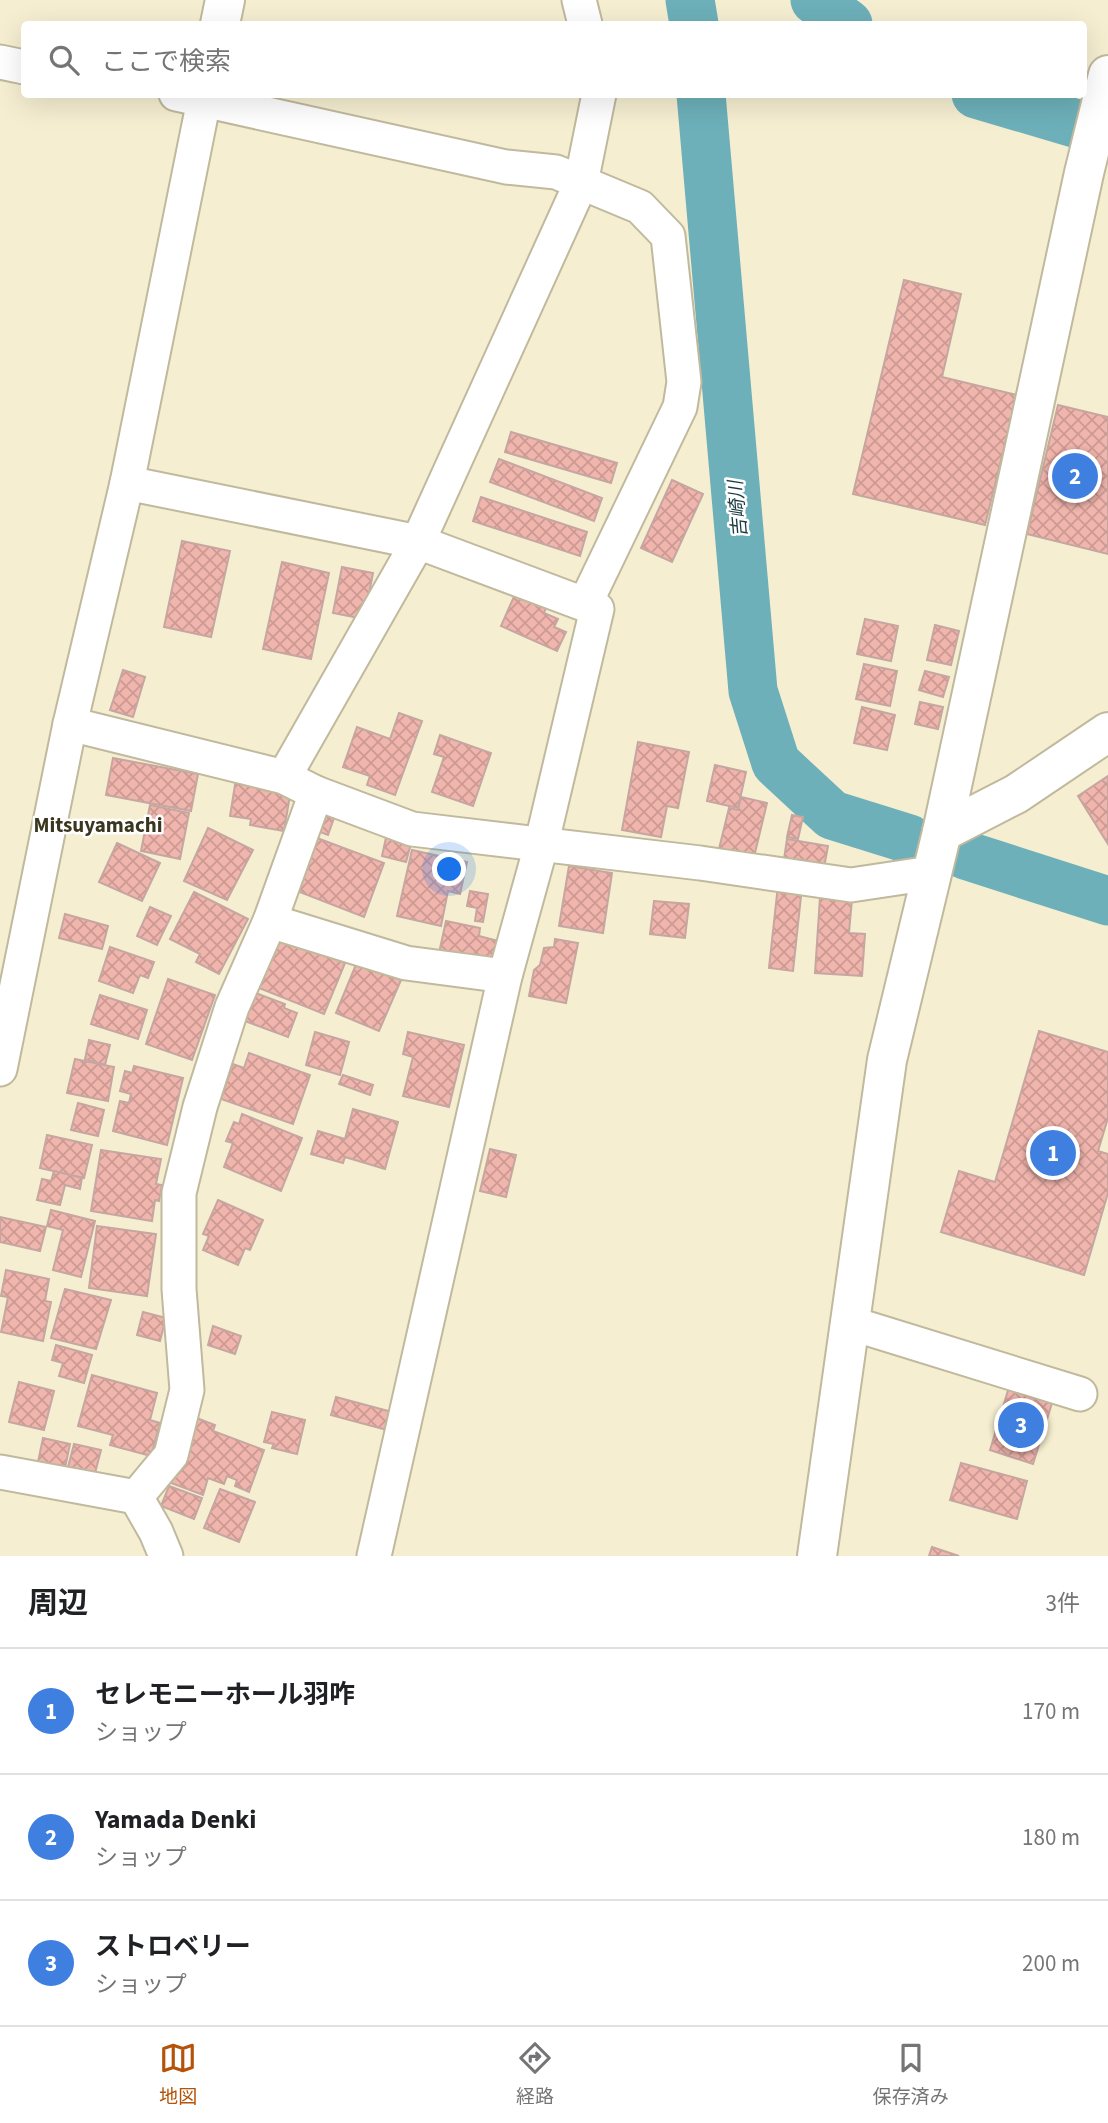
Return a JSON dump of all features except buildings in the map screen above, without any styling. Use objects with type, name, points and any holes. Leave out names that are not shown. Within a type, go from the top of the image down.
[{"type":"street","points":[[221,21],[225,0]]},
{"type":"street","points":[[579,0],[584,21]]},
{"type":"street","points":[[0,62],[21,66]]},
{"type":"street","points":[[817,1556],[887,1060],[942,832],[1105,86]]},
{"type":"street","points":[[0,1069],[70,724],[127,484],[195,98]]},
{"type":"street","points":[[204,98],[506,167],[556,172],[640,207],[668,236],[684,382],[680,407],[585,604]]},
{"type":"street","points":[[284,777],[418,542],[581,183],[598,98]]},
{"type":"street","points":[[127,484],[418,542],[597,609],[541,846],[505,976],[374,1556]]},
{"type":"street","points":[[70,724],[284,777],[316,793],[412,830],[700,863],[851,885],[931,873]]},
{"type":"street","points":[[942,832],[1016,794],[1108,732]]},
{"type":"street","points":[[136,1497],[171,1455],[187,1390],[179,1289],[179,1193],[200,1107],[232,1007],[270,922],[316,793]]},
{"type":"street","points":[[270,922],[406,963],[505,976]]},
{"type":"street","points":[[850,1323],[1080,1394]]},
{"type":"street","points":[[0,1472],[136,1497]]},
{"type":"street","points":[[136,1497],[156,1548]]},
{"type":"waterway","name":"吉崎川","points":[[690,0],[694,21]]},
{"type":"waterway","name":"吉崎川","points":[[815,0],[844,21]]},
{"type":"waterway","name":"吉崎川","points":[[701,98],[753,691],[776,763],[832,815],[909,839]]},
{"type":"waterway","name":"吉崎川","points":[[990,98],[1108,133]]},
{"type":"waterway","name":"吉崎川","points":[[965,855],[1108,901]]},
{"type":"place","name":"Yamada Denki","points":[[1075,476]]},
{"type":"place","name":"セレモニーホール羽咋","points":[[1053,1153]]},
{"type":"place","name":"ストロベリー","points":[[1021,1425]]},
{"type":"district","name":"Mitsuyamachi","points":[[98,825]]}]
